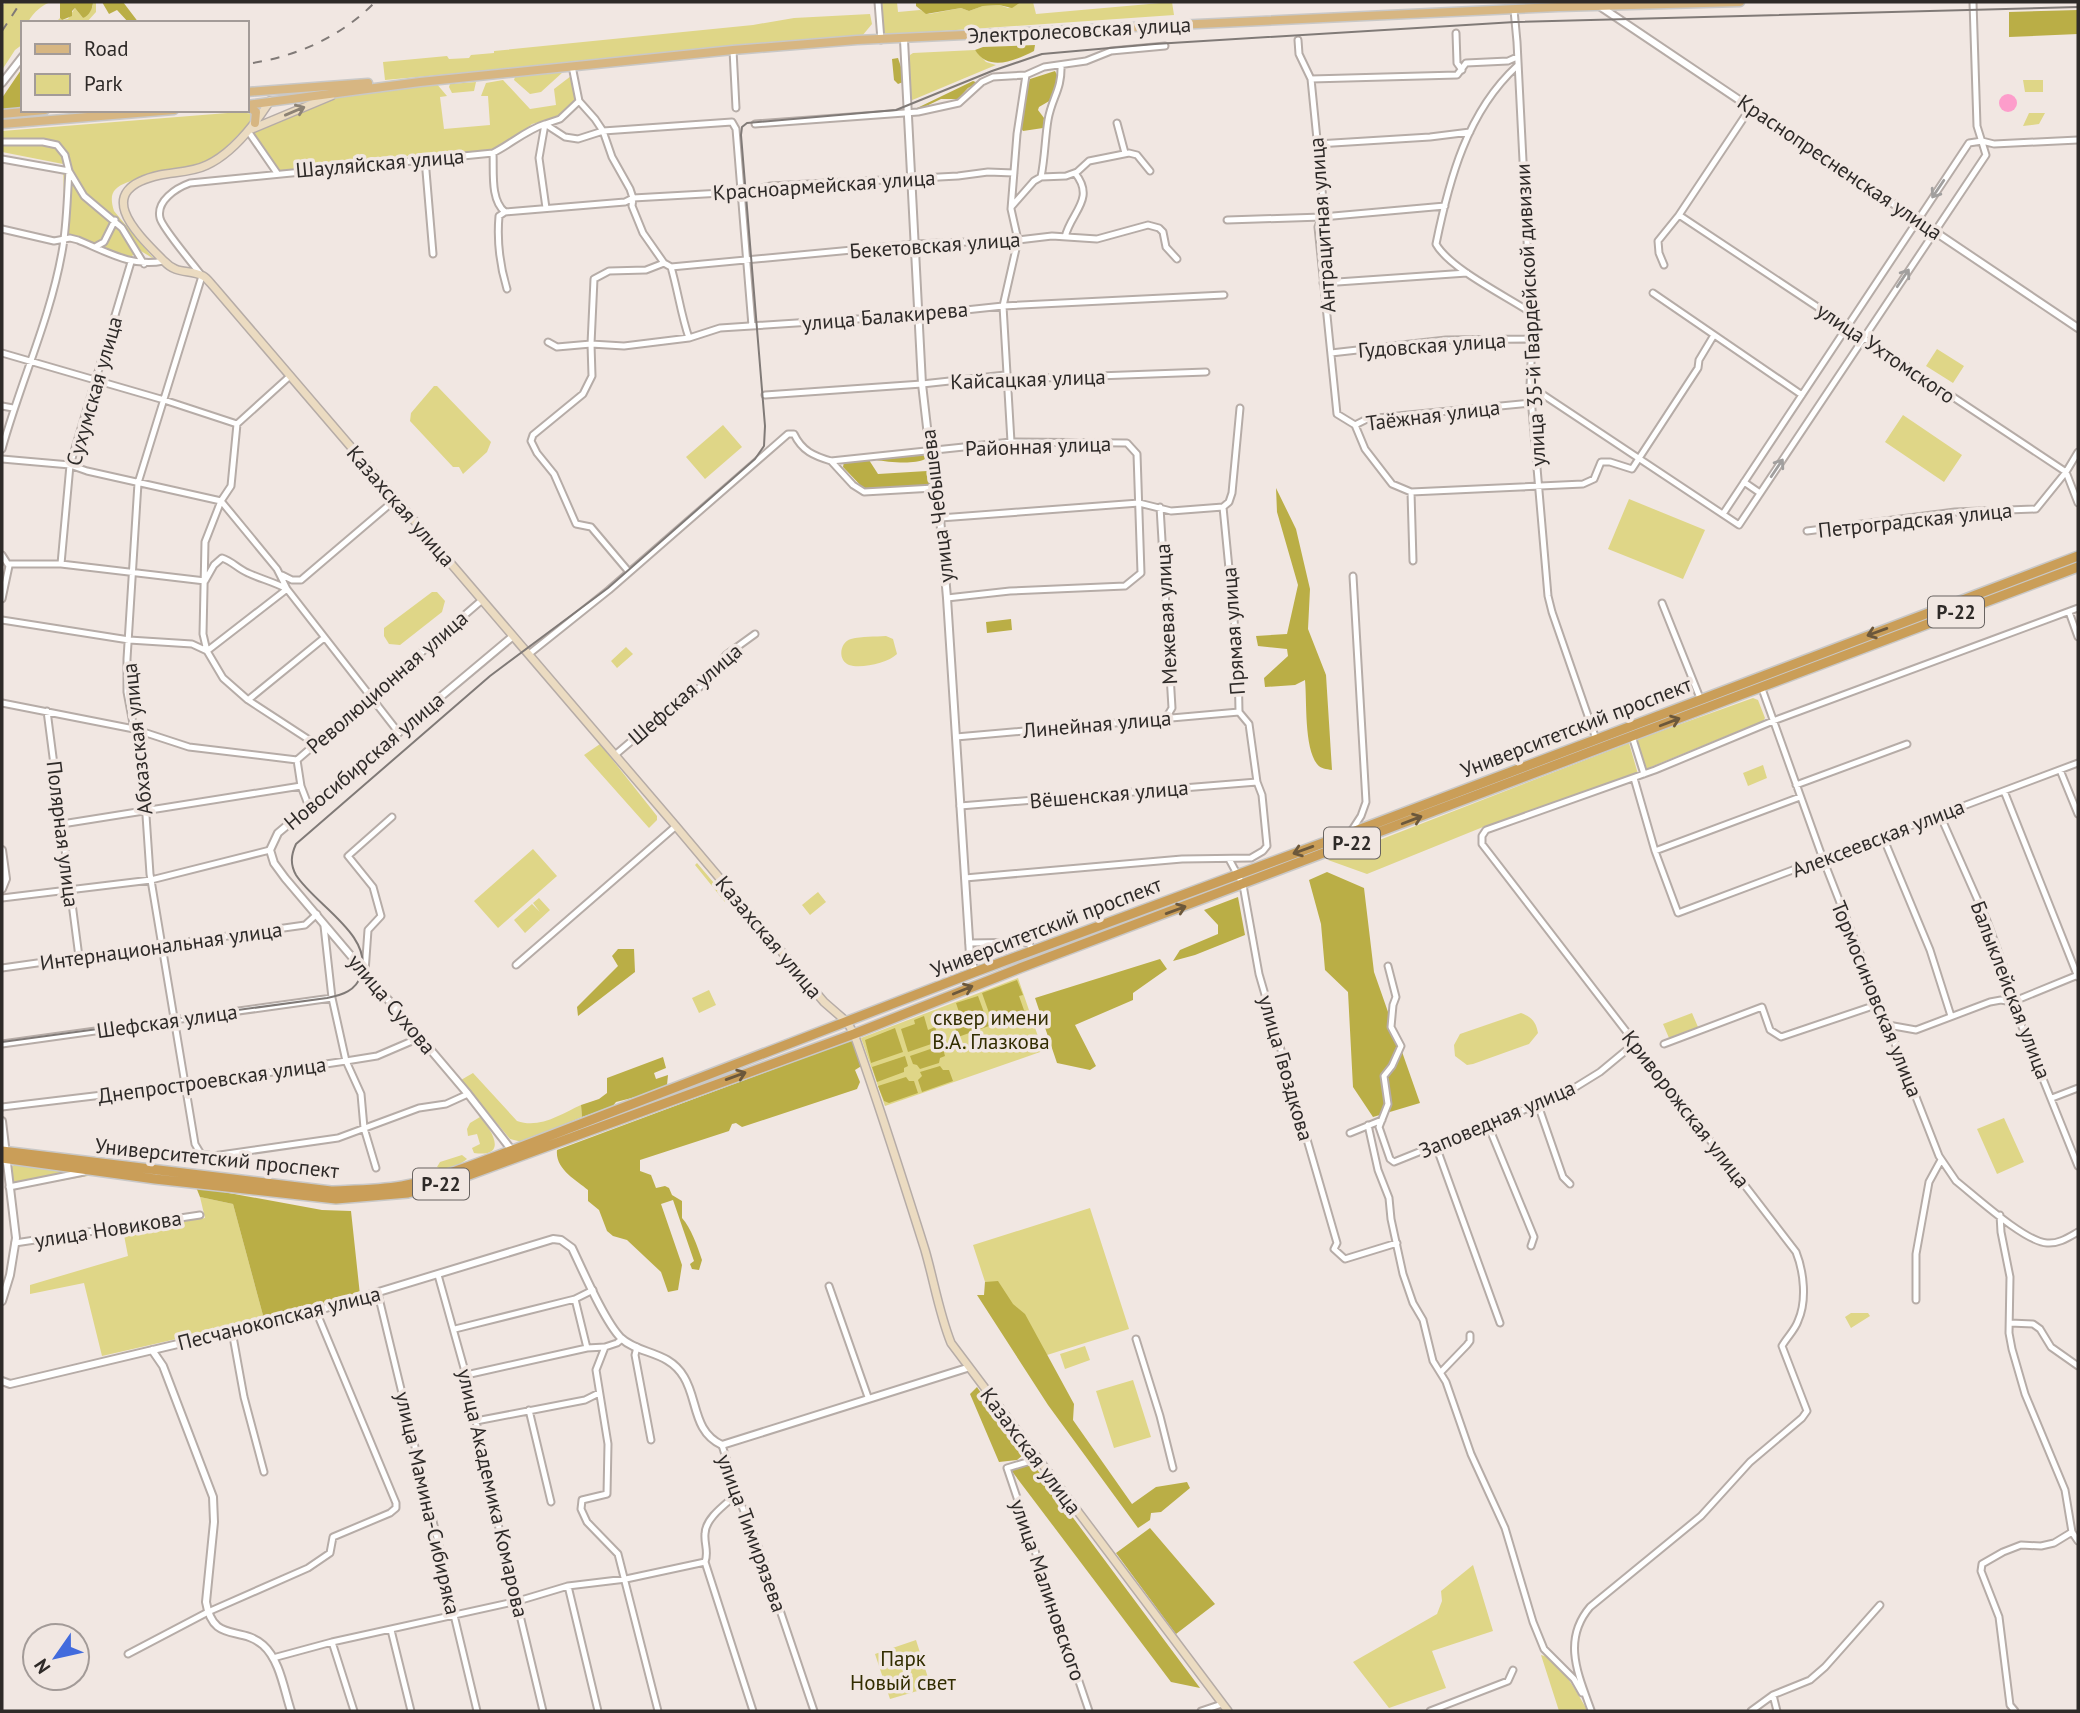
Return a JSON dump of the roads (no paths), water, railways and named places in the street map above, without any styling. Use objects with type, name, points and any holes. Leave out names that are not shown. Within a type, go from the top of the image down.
[{"type":"highway","name":"Университетский проспект","points":[[4,1155],[91,1170],[336,1199],[408,1193],[447,1183],[975,972],[1350,833],[2078,556]]},
{"type":"highway","name":"Университетский проспект","points":[[4,1155],[331,1191],[373,1190],[441,1175],[514,1154],[854,1034],[2078,567]]},
{"type":"highway","points":[[1116,920],[1123,923],[1121,930]]},
{"type":"main road","name":"Электролесовская улица","points":[[248,105],[420,82],[733,50],[1186,24],[1514,10],[1561,4],[1600,7],[1740,2]]},
{"type":"main road","name":"Электролесовская улица","points":[[248,92],[420,82]]},
{"type":"main road","points":[[202,276],[171,269],[163,261],[127,218],[122,202],[126,190],[146,179],[208,164],[255,123],[271,101],[270,90]]},
{"type":"main road","points":[[248,131],[341,91]]},
{"type":"main road","points":[[248,106],[256,112],[255,123]]},
{"type":"main road","points":[[2,114],[24,112]]},
{"type":"main road","points":[[2,124],[149,112]]},
{"type":"main road","name":"Казахская улица","points":[[202,276],[529,654],[824,1002],[847,1022],[854,1034],[926,1254],[943,1324],[951,1343],[967,1368],[1225,1708]]},
{"type":"street","points":[[878,2],[881,40]]},
{"type":"street","points":[[1592,2],[1600,7]]},
{"type":"street","points":[[1530,386],[1739,525],[1986,155],[1977,126],[1973,2]]},
{"type":"street","name":"Краснопресненская улица","points":[[1600,7],[2078,328]]},
{"type":"street","name":"улица 35-й Гвардейской дивизии","points":[[1514,10],[1532,339],[1531,403],[1552,612],[1596,738]]},
{"type":"street","points":[[1456,33],[1457,64],[1462,70]]},
{"type":"street","name":"улица Чебышева","points":[[904,40],[922,384],[940,518],[969,943],[975,972]]},
{"type":"street","name":"Антрацитная улица","points":[[1298,40],[1299,54],[1311,79],[1324,210],[1318,228],[1338,414]]},
{"type":"street","points":[[755,124],[907,113],[959,103],[982,82],[993,78],[1026,75],[1044,67],[1086,61],[1111,51],[1165,46]]},
{"type":"street","points":[[733,50],[736,108]]},
{"type":"street","points":[[1311,79],[1457,75],[1466,63],[1508,61],[1517,57]]},
{"type":"street","points":[[2,83],[21,59]]},
{"type":"street","points":[[1041,177],[1048,118],[1062,81],[1061,65]]},
{"type":"street","points":[[572,66],[579,101],[603,131],[612,157],[633,198],[632,206],[643,233],[664,263],[671,267],[679,295],[681,316],[689,338]]},
{"type":"street","points":[[1517,66],[1485,102],[1470,132],[1448,188],[1436,244],[1441,253],[1468,273],[1530,312]]},
{"type":"street","points":[[1011,442],[1003,306],[1018,240],[1011,209],[1026,75]]},
{"type":"street","points":[[507,289],[502,274],[498,228],[499,216],[505,212],[499,207],[496,195],[493,153],[524,133],[560,119],[579,101]]},
{"type":"street","points":[[1664,265],[1658,241],[1679,215],[1751,107]]},
{"type":"street","points":[[545,124],[565,137],[578,139],[603,131],[729,122],[734,124],[752,327]]},
{"type":"street","points":[[1117,123],[1125,153]]},
{"type":"street","points":[[545,124],[539,158],[546,208]]},
{"type":"street","name":"Шауляйская улица","points":[[248,131],[276,173],[493,153]]},
{"type":"street","points":[[1317,145],[1470,132]]},
{"type":"street","points":[[1723,514],[1969,144],[1982,141],[1994,144],[2078,140]]},
{"type":"street","points":[[2,142],[43,142],[57,145],[65,155],[69,171],[83,196],[114,220],[145,264]]},
{"type":"street","points":[[1011,209],[1014,202],[1034,181],[1049,175],[1066,176],[1075,173],[1089,161],[1125,153],[1137,155],[1150,171]]},
{"type":"street","points":[[2,159],[69,171]]},
{"type":"street","points":[[425,159],[433,254]]},
{"type":"street","points":[[2,449],[13,408],[33,361],[63,250],[69,171]]},
{"type":"street","name":"Красноармейская улица","points":[[505,212],[625,202],[633,198],[740,192],[771,186],[989,172],[1014,173]]},
{"type":"street","points":[[202,276],[162,223],[160,210],[164,202],[174,191],[190,183],[276,173]]},
{"type":"street","points":[[1065,237],[1070,220],[1084,197],[1084,189],[1075,173]]},
{"type":"street","points":[[1227,220],[1322,217],[1445,206]]},
{"type":"street","name":"улица Ухтомского","points":[[1679,215],[2066,472]]},
{"type":"street","points":[[95,247],[104,243],[114,220]]},
{"type":"street","name":"Бекетовская улица","points":[[671,267],[916,244],[1052,236],[1097,239],[1148,225],[1163,232],[1166,247],[1177,259]]},
{"type":"street","points":[[2,229],[54,241],[78,240],[131,262],[145,264],[163,261]]},
{"type":"street","name":"Сухумская улица","points":[[61,564],[70,465],[131,262]]},
{"type":"street","points":[[629,572],[591,527],[576,524],[559,483],[531,441],[533,435],[583,394],[589,385],[592,376],[594,279],[609,271],[646,270],[664,263]]},
{"type":"street","points":[[1323,283],[1468,273]]},
{"type":"street","name":"Абхазская улица","points":[[202,276],[138,483],[127,692],[134,729],[141,743],[151,880],[195,1144],[201,1154],[213,1156],[338,1138],[364,1128]]},
{"type":"street","points":[[1653,293],[1802,395]]},
{"type":"street","name":"улица Балакирева","points":[[548,342],[557,347],[591,344],[624,346],[689,338],[720,328],[919,315],[1003,306],[1032,307],[1224,295]]},
{"type":"street","points":[[1355,425],[1365,449],[1380,470],[1392,484],[1411,492],[1583,484],[1594,479],[1601,462],[1632,469],[1698,368],[1699,360],[1714,335]]},
{"type":"street","name":"Гудовская улица","points":[[1331,353],[1446,341],[1532,339]]},
{"type":"street","points":[[2,352],[237,424]]},
{"type":"street","name":"Кайсацкая улица","points":[[765,395],[1005,375],[1014,379],[1206,372]]},
{"type":"street","points":[[290,376],[237,424],[231,486],[221,501],[205,541],[203,634],[207,651],[216,669],[247,700],[314,743]]},
{"type":"street","name":"Таёжная улица","points":[[1338,414],[1355,425],[1367,419],[1531,403]]},
{"type":"street","points":[[2,406],[13,408]]},
{"type":"street","points":[[940,518],[1139,503],[1171,511],[1223,507],[1229,502],[1232,493],[1240,408]]},
{"type":"street","points":[[529,654],[629,572],[788,433],[793,434],[811,456],[831,461],[853,485],[864,492],[934,488]]},
{"type":"street","name":"Районная улица","points":[[831,461],[1011,442],[1127,443],[1138,454],[1139,503]]},
{"type":"street","name":"Петроградская улица","points":[[1807,531],[1955,512],[2036,509],[2078,453]]},
{"type":"street","points":[[2,460],[70,465],[221,501],[279,573],[285,578],[301,580],[396,499]]},
{"type":"street","points":[[2066,472],[2078,503]]},
{"type":"street","points":[[1744,482],[1760,493]]},
{"type":"street","points":[[1411,492],[1413,561]]},
{"type":"street","points":[[947,598],[1010,591],[1125,586],[1141,573],[1139,503]]},
{"type":"street","name":"Прямая улица","points":[[1223,507],[1238,660],[1239,712],[1249,724],[1257,782],[1262,794],[1267,846],[1257,855],[1229,859]]},
{"type":"street","name":"Межевая улица","points":[[1160,508],[1172,708],[1166,718]]},
{"type":"street","points":[[2,555],[8,564],[2,599]]},
{"type":"street","points":[[205,581],[214,565],[222,558],[248,573],[287,589]]},
{"type":"street","points":[[8,564],[61,564],[205,581]]},
{"type":"street","points":[[279,573],[287,589],[399,733]]},
{"type":"street","points":[[1350,833],[1366,802],[1353,576]]},
{"type":"street","points":[[207,651],[287,589]]},
{"type":"street","name":"Революционная улица","points":[[2,703],[134,729],[189,747],[298,760],[314,743],[371,698],[482,600]]},
{"type":"street","points":[[1662,603],[1700,698]]},
{"type":"street","points":[[1800,797],[1655,851],[1634,778],[1773,721],[2078,608]]},
{"type":"street","points":[[2069,611],[2078,637]]},
{"type":"street","points":[[2,620],[129,640],[192,644],[207,651]]},
{"type":"street","name":"Шефская улица","points":[[615,755],[655,721],[675,709],[701,686],[726,655],[755,634]]},
{"type":"street","name":"Новосибирская улица","points":[[2,898],[151,880],[270,850],[278,833],[512,637]]},
{"type":"street","points":[[247,700],[324,638]]},
{"type":"street","name":"Тормосиновская улица","points":[[1758,676],[1822,859],[1941,1160],[1956,1181],[2039,1242],[2049,1244],[2061,1241],[2078,1232]]},
{"type":"street","name":"Полярная улица","points":[[47,711],[79,957]]},
{"type":"street","name":"Линейная улица","points":[[956,737],[1239,712]]},
{"type":"street","points":[[1632,736],[1644,774]]},
{"type":"street","points":[[1796,785],[1907,744]]},
{"type":"street","points":[[298,760],[301,786],[309,807]]},
{"type":"street","name":"Алексеевская улица","points":[[1655,851],[1678,913],[2078,763]]},
{"type":"street","points":[[2060,770],[2078,814]]},
{"type":"street","name":"Криворожская улица","points":[[1591,1711],[1577,1672],[1575,1634],[1580,1619],[1590,1607],[1701,1516],[1750,1462],[1802,1418],[1807,1410],[1783,1351],[1784,1342],[1799,1321],[1803,1298],[1800,1264],[1796,1252],[1482,844],[1482,836],[1486,830],[1634,778]]},
{"type":"street","name":"Вёшенская улица","points":[[960,806],[1257,782]]},
{"type":"street","points":[[62,824],[301,786]]},
{"type":"street","points":[[1888,1025],[1916,1030],[2001,1000],[2012,1002],[2078,976],[2004,791]]},
{"type":"street","name":"Балыклейская улица","points":[[1940,815],[1987,922],[2003,965],[2012,1002],[2078,1166]]},
{"type":"street","points":[[365,972],[368,930],[381,916],[373,887],[348,856],[392,817]]},
{"type":"street","points":[[516,965],[676,826]]},
{"type":"street","points":[[1883,837],[1930,950],[1951,1016]]},
{"type":"street","points":[[2,850],[6,879],[2,889]]},
{"type":"street","name":"улица Сухова","points":[[270,850],[274,863],[285,878],[468,1094],[514,1154]]},
{"type":"street","points":[[965,878],[1182,859],[1229,859]]},
{"type":"street","name":"улица Гвоздкова","points":[[1229,859],[1243,885],[1258,972],[1337,1243],[1334,1249],[1345,1259],[1397,1242]]},
{"type":"street","name":"Интернациональная улица","points":[[2,968],[304,925],[317,914]]},
{"type":"street","points":[[324,922],[332,998],[346,1061],[361,1094],[364,1128],[376,1168]]},
{"type":"street","points":[[969,943],[1028,942],[1033,951]]},
{"type":"street","points":[[1350,1133],[1382,1120],[1388,1104],[1384,1076],[1401,1046],[1391,1027],[1396,997],[1388,966]]},
{"type":"street","name":"Шефская улица","points":[[2,1044],[332,998]]},
{"type":"street","points":[[1664,1045],[1762,1007],[1770,1030],[1781,1037],[1879,1004]]},
{"type":"street","name":"Днепростроевская улица","points":[[2,1107],[186,1085],[377,1056],[419,1038]]},
{"type":"street","name":"Заповедная улица","points":[[1382,1120],[1379,1127],[1390,1159],[1394,1162],[1578,1087],[1635,1043]]},
{"type":"street","points":[[2052,1098],[2078,1088]]},
{"type":"street","points":[[364,1128],[419,1108],[446,1104],[468,1094]]},
{"type":"street","points":[[1538,1105],[1563,1177],[1570,1184]]},
{"type":"street","points":[[2,1121],[15,1244],[10,1276],[2,1301]]},
{"type":"street","points":[[1368,1125],[1378,1170],[1389,1198],[1403,1274],[1413,1303],[1423,1320],[1433,1361],[1441,1372],[1480,1477],[1505,1528],[1533,1622],[1544,1649],[1574,1679],[1591,1711]]},
{"type":"street","points":[[1488,1125],[1534,1237],[1531,1246]]},
{"type":"street","points":[[1436,1146],[1500,1323]]},
{"type":"street","points":[[1916,1300],[1916,1254],[1929,1182],[1941,1160]]},
{"type":"street","points":[[9,1187],[91,1170]]},
{"type":"street","name":"улица Новикова","points":[[15,1244],[200,1215]]},
{"type":"street","points":[[2000,1215],[2010,1277],[2009,1333],[2015,1360],[2025,1394],[2065,1490],[2072,1532],[2078,1541]]},
{"type":"street","name":"Песчанокопская улица","points":[[2,1386],[316,1311],[553,1239],[561,1240],[572,1248],[593,1290]]},
{"type":"street","name":"улица Академика Комарова","points":[[438,1275],[466,1374],[543,1711]]},
{"type":"street","points":[[829,1286],[868,1397]]},
{"type":"street","points":[[455,1329],[575,1299],[593,1290],[622,1339],[605,1347],[587,1348],[466,1374]]},
{"type":"street","name":"улица Мамина-Сибиряка","points":[[378,1294],[446,1575],[444,1586],[454,1615],[477,1711]]},
{"type":"street","points":[[575,1299],[587,1348]]},
{"type":"street","points":[[128,1654],[208,1612],[316,1563],[331,1553],[333,1537],[396,1508],[316,1311]]},
{"type":"street","points":[[2010,1323],[2033,1324],[2040,1329],[2051,1347],[2078,1366]]},
{"type":"street","points":[[232,1331],[244,1397],[264,1472]]},
{"type":"street","points":[[1441,1372],[1467,1345],[1470,1341],[1469,1335]]},
{"type":"street","name":"улица Тимирязева","points":[[622,1339],[664,1358],[683,1374],[706,1435],[722,1445],[814,1711]]},
{"type":"street","points":[[1136,1339],[1160,1416],[1172,1468]]},
{"type":"street","points":[[605,1347],[596,1370],[608,1444],[607,1494],[583,1500],[581,1509],[587,1522],[618,1554],[658,1711]]},
{"type":"street","points":[[637,1347],[635,1355],[651,1440]]},
{"type":"street","points":[[152,1350],[163,1366],[213,1497],[208,1612],[213,1623],[222,1631],[262,1644],[273,1658],[291,1711]]},
{"type":"street","points":[[722,1445],[967,1368]]},
{"type":"street","points":[[2,1381],[10,1384]]},
{"type":"street","points":[[476,1421],[585,1400],[599,1393]]},
{"type":"street","points":[[529,1410],[551,1502]]},
{"type":"street","name":"улица Малиновского","points":[[1037,1458],[1007,1468],[1088,1711]]},
{"type":"street","points":[[737,1494],[716,1513],[704,1531],[707,1556],[705,1562],[753,1711]]},
{"type":"street","points":[[2015,1711],[2010,1705],[1999,1617],[1981,1571],[1982,1564],[2021,1545],[2041,1546],[2072,1532]]},
{"type":"street","points":[[273,1658],[332,1642],[517,1601],[568,1586],[626,1578],[705,1562]]},
{"type":"street","points":[[568,1586],[598,1711]]},
{"type":"street","points":[[1751,1711],[1773,1695],[1810,1680],[1880,1605]]},
{"type":"street","points":[[391,1630],[411,1711]]},
{"type":"street","points":[[332,1642],[354,1711]]},
{"type":"street","points":[[1430,1711],[1508,1681],[1513,1670]]},
{"type":"street","points":[[1773,1695],[1777,1711]]},
{"type":"street","points":[[1201,1711],[1225,1708]]},
{"type":"tram line","points":[[2,1042],[327,998],[343,994],[356,985],[361,975],[363,960],[359,947],[340,921],[296,875],[292,860],[296,844],[490,676],[608,588],[755,459],[764,446],[765,426],[741,135],[742,127],[747,123],[896,110],[1042,54],[1155,44],[1515,22],[2078,7]]},
{"type":"railway","points":[[2,31],[21,2]]},
{"type":"railway","points":[[253,63],[287,55],[319,42],[349,25],[375,2]]},
{"type":"park label","name":"сквер имени В.А. Глазкова","points":[[991,1029]]},
{"type":"park label","name":"Парк Новый свет","points":[[903,1670]]}]
